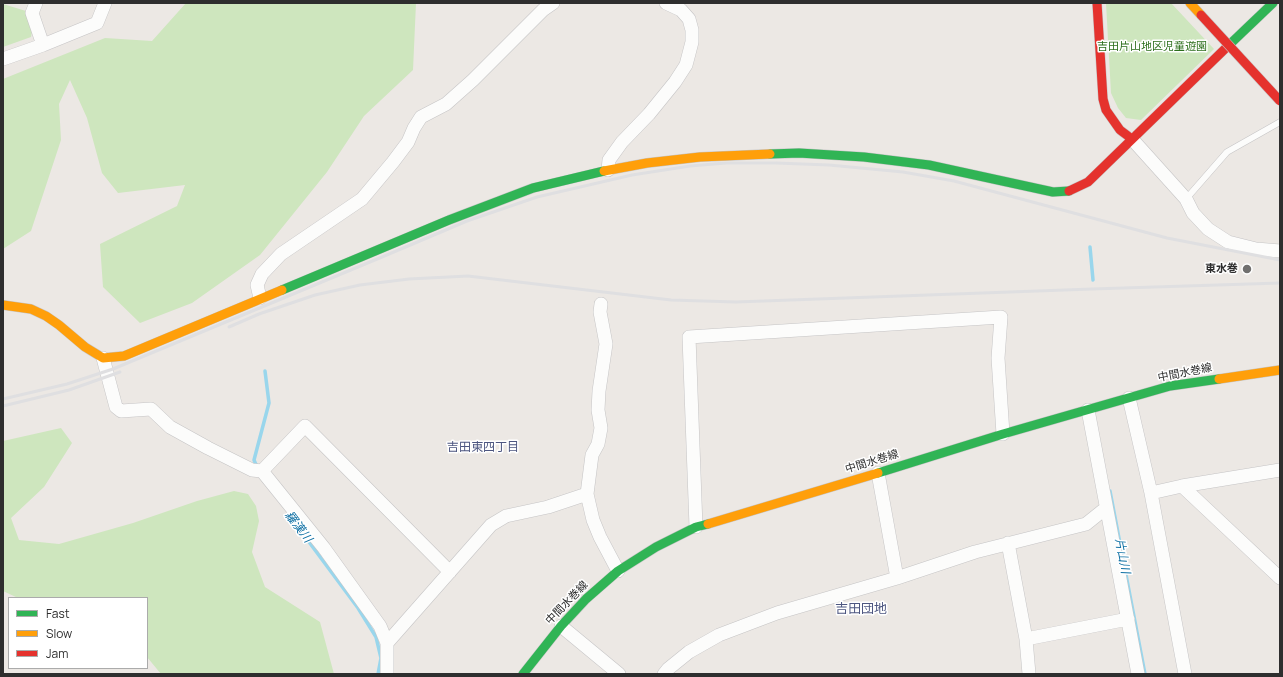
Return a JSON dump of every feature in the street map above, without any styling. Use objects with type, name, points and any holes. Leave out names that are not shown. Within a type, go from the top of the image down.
[{"type":"street","points":[[36,3],[32,13],[43,45]]},
{"type":"street","points":[[3,59],[43,45],[97,23],[105,3]]},
{"type":"street","points":[[260,298],[257,285],[262,274],[281,254],[362,199],[408,142],[421,117],[446,104],[473,80],[543,10],[553,3]]},
{"type":"street","points":[[608,170],[609,160],[622,142],[649,114],[675,82],[686,64],[692,42],[692,30],[689,19],[681,10],[666,3]]},
{"type":"street","points":[[1097,3],[1103,99],[1106,110],[1120,130],[1132,139],[1186,199],[1193,213],[1208,229],[1228,242],[1256,249],[1280,251]]},
{"type":"street","points":[[1190,3],[1280,101]]},
{"type":"street","points":[[3,305],[31,309],[46,316],[85,347],[103,358],[124,356],[449,220],[533,188],[608,170],[648,163],[700,157],[799,153],[864,157],[929,165],[1053,192],[1070,191],[1088,182],[1273,3]]},
{"type":"street","points":[[601,304],[600,312],[606,344],[599,391],[598,410],[601,428],[598,444],[592,455],[587,494],[593,520],[618,571]]},
{"type":"street","points":[[696,527],[689,337],[1001,317],[998,358],[1003,434]]},
{"type":"street","points":[[103,358],[114,402],[116,407],[121,411],[151,409],[170,427],[201,445],[246,468],[262,471],[324,548],[380,626],[387,643],[387,674]]},
{"type":"street","name":"中間水巻線","points":[[523,674],[561,626],[586,599],[618,571],[656,547],[696,527],[1003,434],[1170,386],[1280,370]]},
{"type":"street","points":[[1129,398],[1151,493],[1185,674]]},
{"type":"street","points":[[1088,410],[1138,674]]},
{"type":"street","points":[[262,471],[306,426],[450,572]]},
{"type":"street","points":[[1151,493],[1182,486],[1280,470]]},
{"type":"street","points":[[878,473],[897,578]]},
{"type":"street","points":[[1182,486],[1280,578]]},
{"type":"street","points":[[387,643],[491,525],[506,516],[548,507],[587,494]]},
{"type":"street","points":[[664,674],[688,652],[718,635],[777,614],[897,578],[975,552],[1086,524],[1106,508]]},
{"type":"street","points":[[1008,543],[1026,639],[1029,674]]},
{"type":"street","points":[[1026,639],[1128,619]]},
{"type":"street","points":[[561,626],[619,674]]},
{"type":"lane","points":[[1186,199],[1227,152],[1280,122]]},
{"type":"green space","points":[[186,3],[416,3],[413,70],[364,116],[327,172],[260,255],[192,303],[140,323],[103,287],[100,244],[177,206],[185,185],[118,193],[102,173],[87,118],[70,80],[59,104],[61,140],[31,231],[3,249],[3,79],[105,38],[152,41]]},
{"type":"green space","name":"吉田片山地区児童遊園","points":[[1106,3],[1171,3],[1214,49],[1141,120],[1126,118],[1118,108],[1111,93]]},
{"type":"green space","points":[[3,4],[26,11],[32,32],[31,37],[3,47]]},
{"type":"green space","points":[[61,428],[72,443],[44,487],[11,518],[19,540],[59,544],[133,523],[197,501],[234,491],[248,494],[256,506],[259,521],[252,552],[265,587],[320,622],[334,674],[161,674],[148,658],[148,597],[16,597],[3,591],[3,441]]},
{"type":"waterway","name":"片山川","points":[[1090,247],[1093,280]]},
{"type":"waterway","name":"羅漢川","points":[[257,467],[254,460],[269,403],[265,371]]},
{"type":"waterway","name":"片山川","points":[[1110,491],[1145,674]]},
{"type":"waterway","name":"羅漢川","points":[[289,515],[358,608],[376,637],[381,658],[378,674]]},
{"type":"railway","points":[[3,399],[67,384],[113,369],[467,221],[537,197],[632,175],[690,166],[726,163],[776,163],[829,165],[903,172],[954,181],[1167,238],[1280,260]]},
{"type":"railway","points":[[229,327],[259,314],[315,295],[360,285],[409,279],[468,276],[671,300],[736,302],[1280,283]]},
{"type":"railway","points":[[3,406],[69,390],[120,372]]},
{"type":"traffic: fast","points":[[1229,45],[1273,3]]},
{"type":"traffic: fast","points":[[770,154],[799,153],[864,157],[929,165],[1053,192],[1069,191]]},
{"type":"traffic: fast","points":[[282,290],[449,220],[533,188],[604,171]]},
{"type":"traffic: fast","points":[[878,473],[1003,434],[1170,386],[1219,379]]},
{"type":"traffic: fast","points":[[523,674],[561,626],[586,599],[618,571],[656,547],[696,527],[708,524]]},
{"type":"traffic: slow","points":[[1190,3],[1201,15]]},
{"type":"traffic: slow","points":[[604,171],[647,163],[700,157],[770,154]]},
{"type":"traffic: slow","points":[[3,305],[31,309],[46,316],[85,347],[103,358],[124,356],[282,290]]},
{"type":"traffic: slow","points":[[1219,379],[1280,370]]},
{"type":"traffic: slow","points":[[708,524],[878,473]]},
{"type":"traffic: jam","points":[[1097,3],[1103,99],[1106,110],[1120,130],[1132,139]]},
{"type":"traffic: jam","points":[[1201,15],[1280,101]]},
{"type":"traffic: jam","points":[[1069,191],[1088,182],[1229,45]]},
{"type":"place","name":"東水巻","points":[[1247,269]]},
{"type":"district","name":"吉田東四丁目","points":[[483,448]]},
{"type":"district","name":"吉田団地","points":[[861,609]]}]
